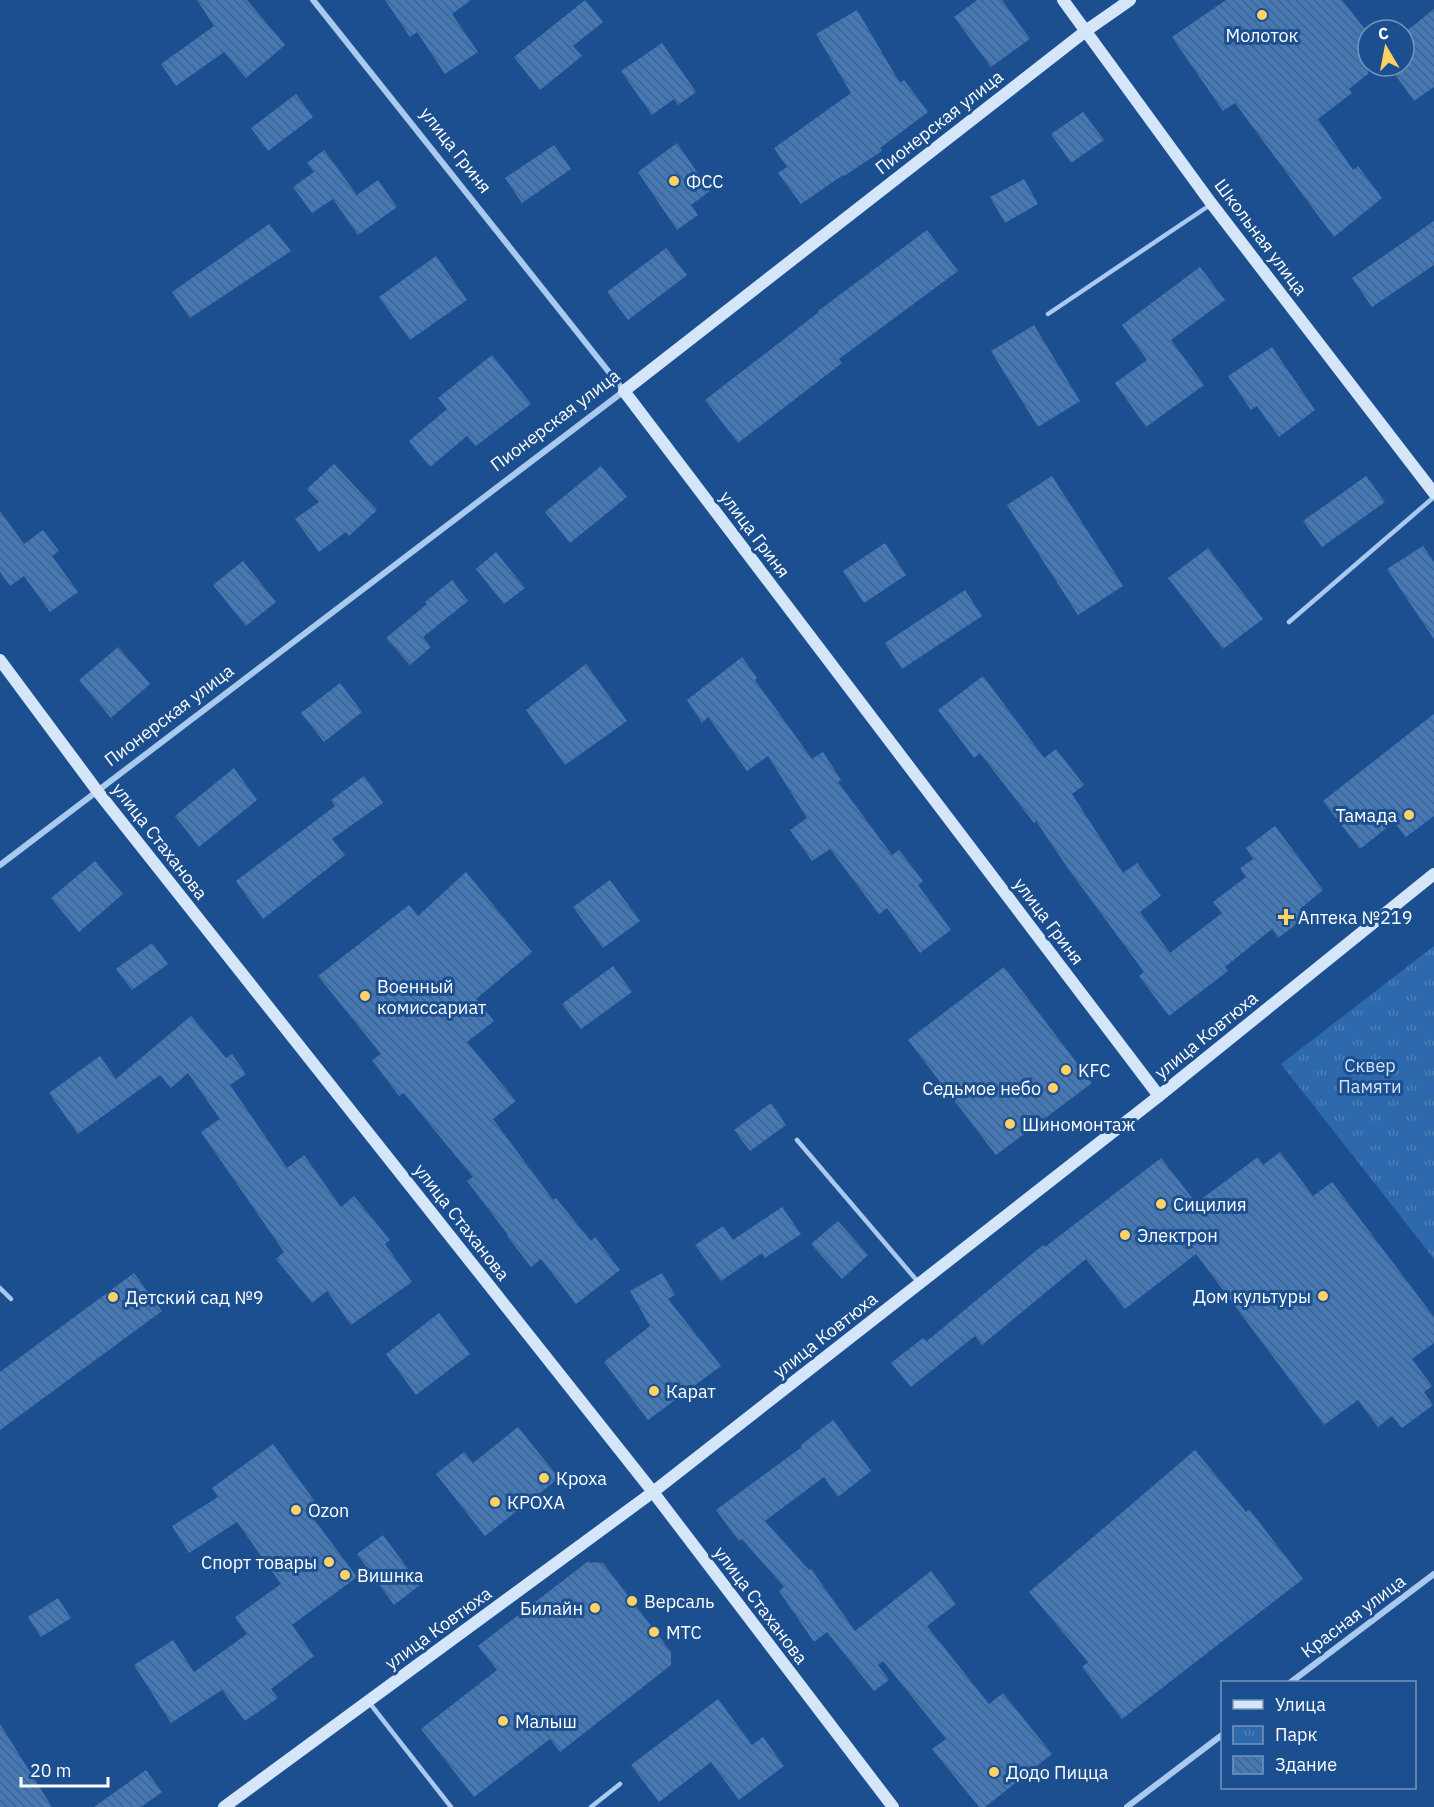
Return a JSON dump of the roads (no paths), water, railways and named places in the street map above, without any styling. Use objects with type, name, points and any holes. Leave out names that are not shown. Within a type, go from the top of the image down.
[{"type":"street","name":"улица Гриня","points":[[313,0],[624,391],[1159,1096]]},
{"type":"street","name":"Школьная улица","points":[[1063,0],[1212,203],[1434,495]]},
{"type":"street","name":"Пионерская улица","points":[[0,865],[624,391],[1087,30],[1130,0]]},
{"type":"street","name":"улица Стаханова","points":[[0,660],[98,792],[653,1492],[893,1807]]},
{"type":"street","name":"улица Ковтюха","points":[[224,1807],[653,1492],[1159,1096],[1434,874]]},
{"type":"street","name":"Красная улица","points":[[1294,1681],[1434,1574]]},
{"type":"street","points":[[1127,1807],[1221,1736]]},
{"type":"lane","points":[[1048,314],[1212,203]]},
{"type":"lane","points":[[1289,622],[1434,495]]},
{"type":"lane","points":[[797,1140],[919,1283]]},
{"type":"lane","points":[[0,1288],[11,1299]]},
{"type":"lane","points":[[368,1701],[451,1807]]},
{"type":"lane","points":[[591,1807],[620,1784]]},
{"type":"place","name":"Молоток","points":[[1262,15]]},
{"type":"place","name":"ФСС","points":[[674,181]]},
{"type":"place","name":"Тамада","points":[[1409,815]]},
{"type":"place","name":"Аптека №219","points":[[1286,917]]},
{"type":"place","name":"Военный комиссариат","points":[[365,996]]},
{"type":"place","name":"KFC","points":[[1066,1070]]},
{"type":"place","name":"Седьмое небо","points":[[1053,1088]]},
{"type":"place","name":"Шиномонтаж","points":[[1010,1124]]},
{"type":"place","name":"Сицилия","points":[[1161,1204]]},
{"type":"place","name":"Электрон","points":[[1125,1235]]},
{"type":"place","name":"Дом культуры","points":[[1323,1296]]},
{"type":"place","name":"Детский сад №9","points":[[113,1297]]},
{"type":"place","name":"Карат","points":[[654,1391]]},
{"type":"place","name":"Кроха","points":[[544,1478]]},
{"type":"place","name":"КРОХА","points":[[495,1502]]},
{"type":"place","name":"Ozon","points":[[296,1510]]},
{"type":"place","name":"Спорт товары","points":[[329,1562]]},
{"type":"place","name":"Вишнка","points":[[345,1575]]},
{"type":"place","name":"Версаль","points":[[632,1601]]},
{"type":"place","name":"Билайн","points":[[595,1608]]},
{"type":"place","name":"МТС","points":[[654,1632]]},
{"type":"place","name":"Малыш","points":[[503,1721]]},
{"type":"place","name":"Додо Пицца","points":[[994,1772]]},
{"type":"park label","name":"Сквер Памяти","points":[[1370,1075]]}]
